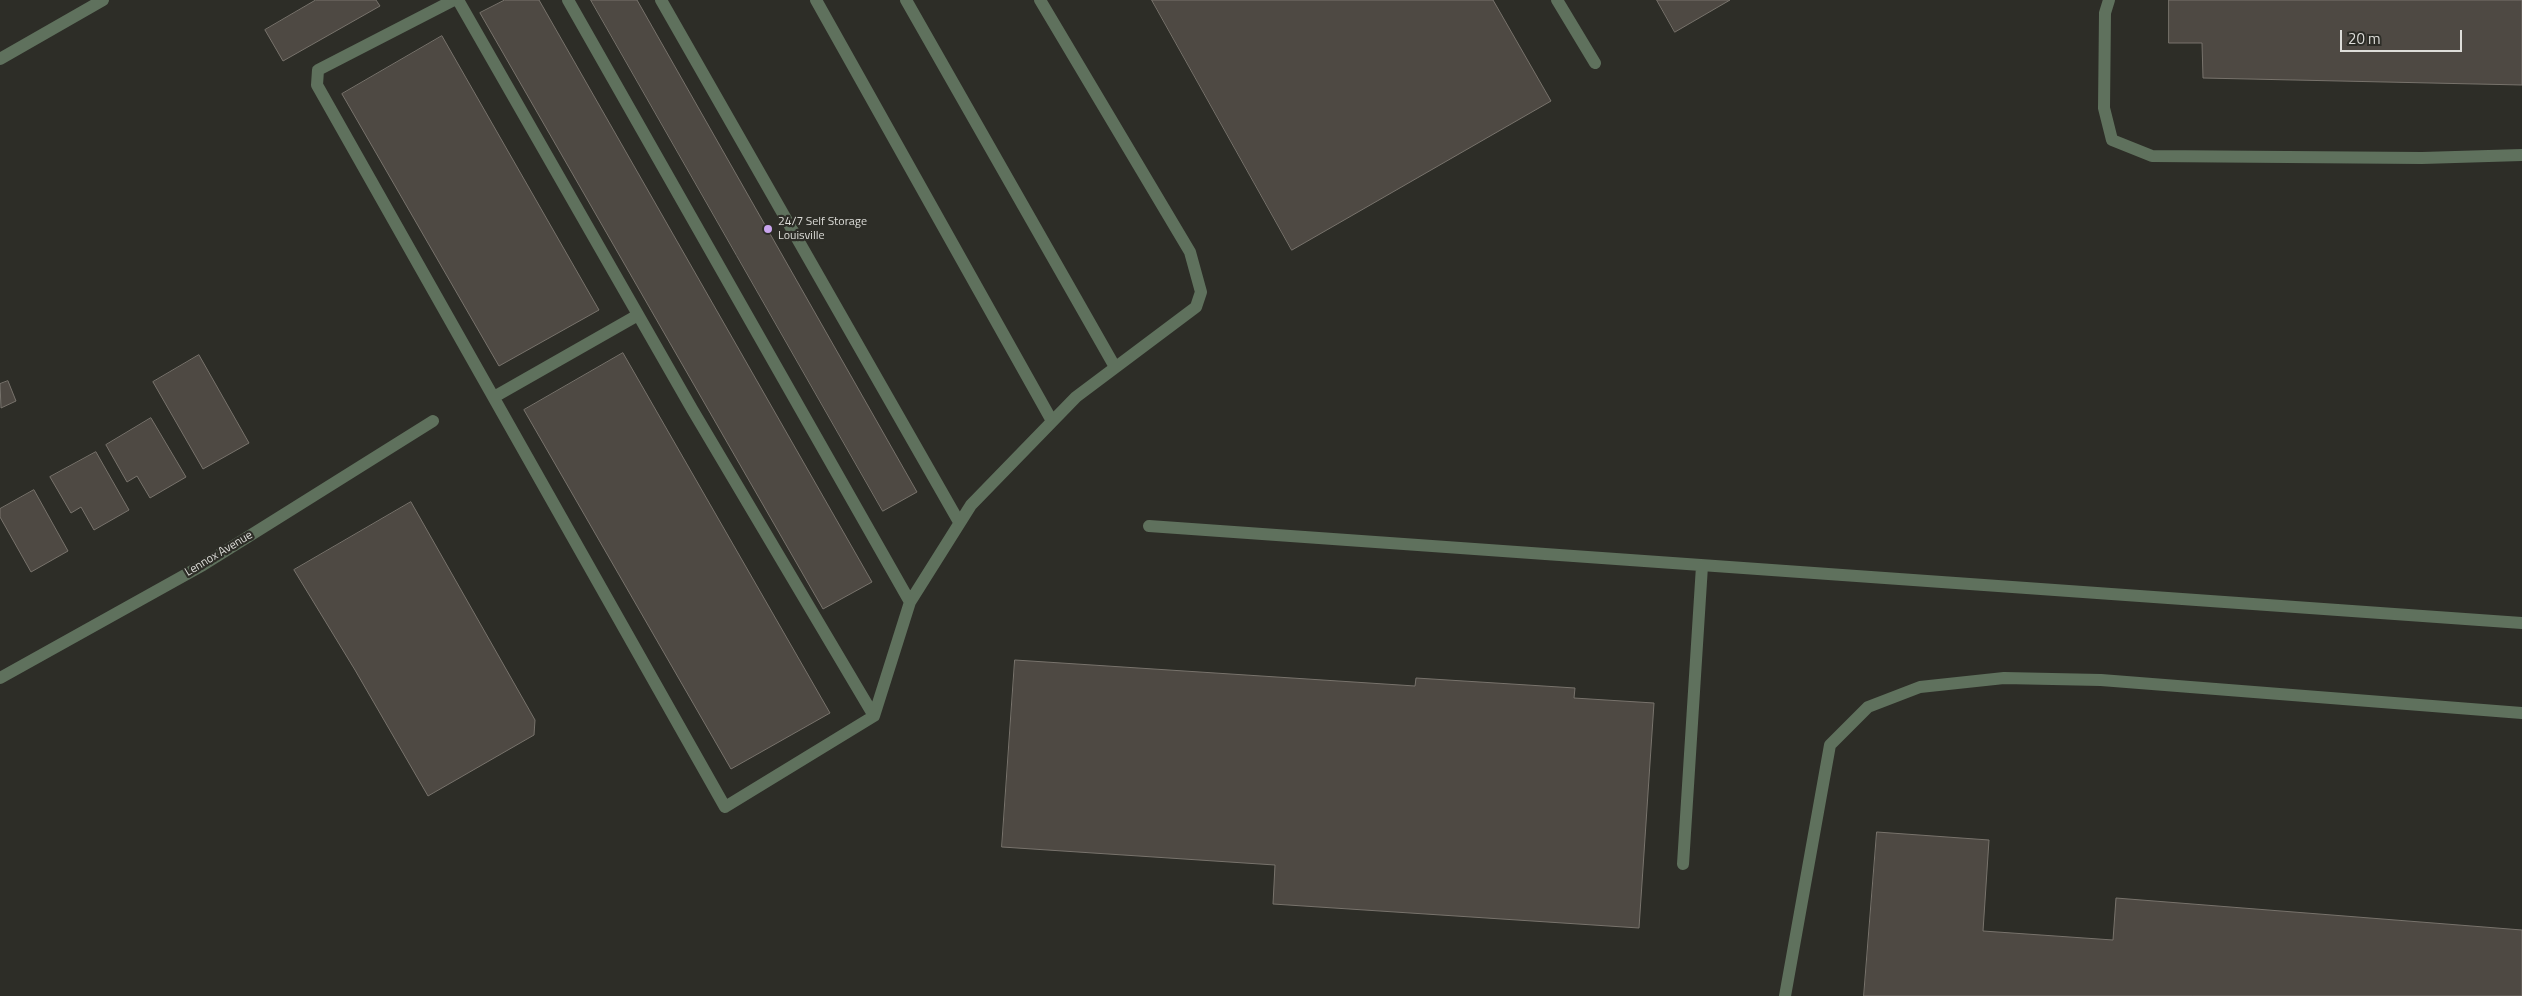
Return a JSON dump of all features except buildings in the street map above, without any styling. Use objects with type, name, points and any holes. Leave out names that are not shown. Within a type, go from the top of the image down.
[{"type":"street","points":[[0,59],[103,0]]},
{"type":"street","points":[[454,0],[318,70],[317,84],[725,807],[874,716],[910,602],[971,504],[1076,397],[1196,307],[1201,292],[1190,252],[1040,0]]},
{"type":"street","points":[[458,0],[638,315],[874,716]]},
{"type":"street","points":[[568,0],[910,602]]},
{"type":"street","points":[[661,0],[960,522]]},
{"type":"street","points":[[816,0],[1052,421]]},
{"type":"street","points":[[906,0],[1115,368]]},
{"type":"street","points":[[1556,0],[1595,63]]},
{"type":"street","points":[[2109,0],[2106,13],[2104,108],[2112,140],[2152,156],[2422,158],[2522,155]]},
{"type":"street","points":[[494,397],[638,315]]},
{"type":"street","name":"Lennox Avenue","points":[[0,678],[203,565],[432,421]]},
{"type":"street","points":[[1148,526],[2522,623]]},
{"type":"street","points":[[1683,864],[1702,566]]},
{"type":"street","points":[[1786,996],[1830,745],[1868,707],[1920,687],[2004,678],[2101,680],[2522,713]]},
{"type":"place","name":"24/7 Self Storage Louisville","points":[[768,229]]}]
